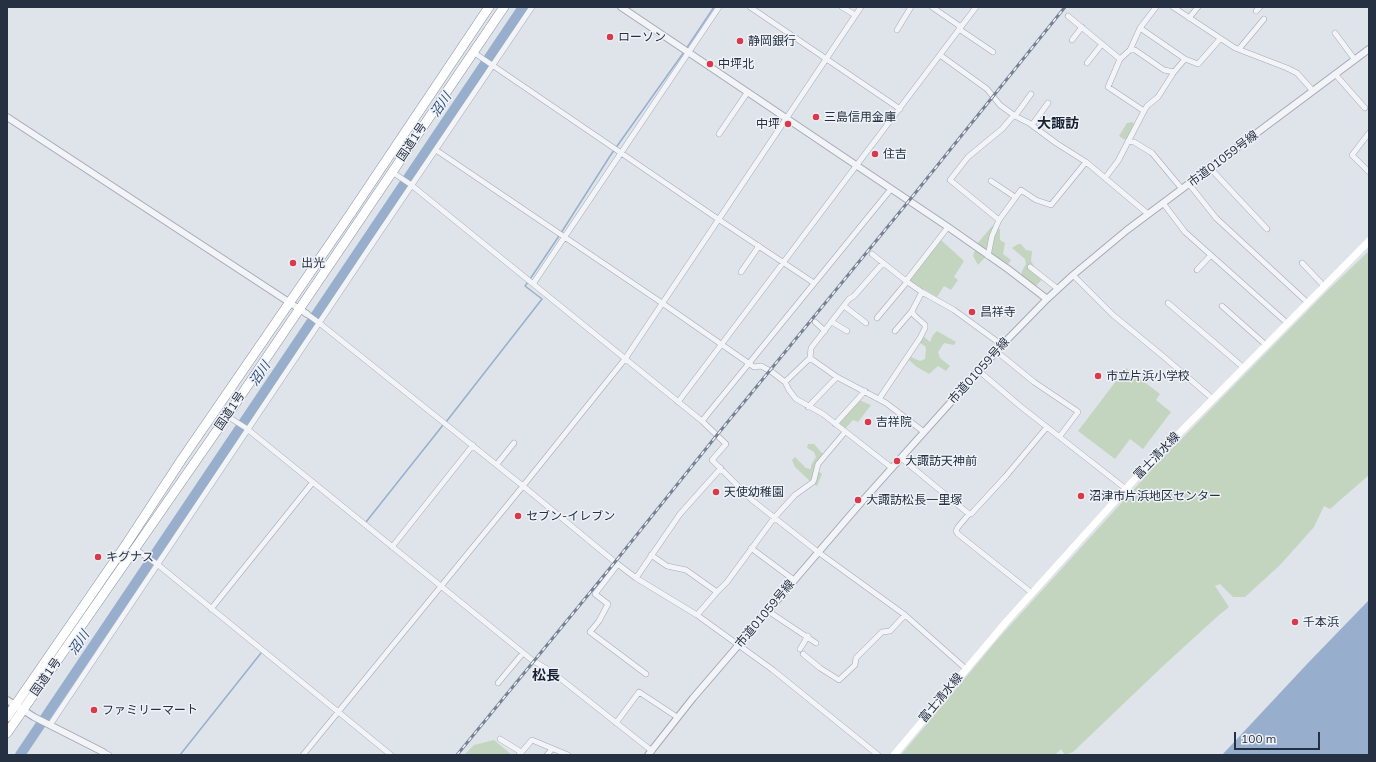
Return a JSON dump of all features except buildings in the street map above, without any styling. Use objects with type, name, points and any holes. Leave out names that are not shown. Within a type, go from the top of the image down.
[{"type":"highway","name":"国道1号","points":[[7,733],[19,708],[187,452],[349,216],[489,7]]},
{"type":"highway","name":"国道1号","points":[[7,716],[19,708],[230,418],[395,174],[473,52],[504,7]]},
{"type":"main road","name":"富士清水線","points":[[894,755],[1032,592],[1126,489],[1369,241]]},
{"type":"street","points":[[49,725],[247,428],[532,7]]},
{"type":"street","points":[[621,7],[1008,269],[1047,299]]},
{"type":"street","points":[[533,284],[718,7]]},
{"type":"street","points":[[750,7],[900,109]]},
{"type":"street","points":[[842,7],[855,16]]},
{"type":"street","points":[[303,755],[524,486],[625,359],[861,7]]},
{"type":"street","points":[[897,30],[911,7]]},
{"type":"street","points":[[932,7],[938,9],[960,28],[993,52]]},
{"type":"street","points":[[678,402],[976,7]]},
{"type":"street","points":[[1144,112],[1108,87],[1120,59],[1130,50],[1140,28],[1156,7]]},
{"type":"street","points":[[1173,7],[1220,39],[1239,49],[1297,73],[1313,91]]},
{"type":"street","points":[[1189,18],[1198,7]]},
{"type":"street","points":[[1068,16],[1120,59]]},
{"type":"street","points":[[1239,49],[1264,19]]},
{"type":"street","points":[[1072,40],[1082,27]]},
{"type":"street","points":[[1140,28],[1185,59],[1198,64],[1220,39]]},
{"type":"street","points":[[1336,33],[1355,60]]},
{"type":"street","points":[[1087,63],[1102,44]]},
{"type":"street","name":"市道01059号線","points":[[650,753],[738,645],[818,552],[996,351],[1047,299],[1073,275],[1148,214],[1369,49]]},
{"type":"street","points":[[1130,50],[1135,50],[1164,70],[1174,72]]},
{"type":"street","points":[[473,52],[814,283]]},
{"type":"street","points":[[940,55],[987,89],[1000,105],[1086,162],[1148,214]]},
{"type":"street","points":[[1105,178],[1118,161],[1147,106],[1158,97],[1174,72],[1185,59]]},
{"type":"street","points":[[1335,74],[1365,108]]},
{"type":"street","points":[[719,134],[748,93]]},
{"type":"street","points":[[999,220],[950,180],[968,157],[1002,129],[1031,94]]},
{"type":"street","points":[[1032,125],[1048,103]]},
{"type":"street","points":[[7,117],[319,323],[497,464],[636,578],[697,615],[801,692],[878,755]]},
{"type":"street","points":[[1369,133],[1352,154],[1369,172]]},
{"type":"street","points":[[1128,141],[1134,142],[1152,153],[1182,189]]},
{"type":"street","points":[[436,150],[754,367],[761,366],[768,369],[785,382],[796,399],[808,407],[824,414],[892,468]]},
{"type":"street","points":[[988,256],[992,236],[999,220],[1021,190],[1036,200],[1051,205],[1086,162]]},
{"type":"street","points":[[1210,168],[1266,229]]},
{"type":"street","points":[[395,174],[411,185],[702,421],[726,444],[712,460],[752,500],[818,552],[905,615],[966,669]]},
{"type":"street","points":[[991,181],[1016,197]]},
{"type":"street","points":[[1189,184],[1216,218],[1308,303]]},
{"type":"street","points":[[702,421],[750,364],[890,189]]},
{"type":"street","points":[[1163,203],[1185,232],[1287,323]]},
{"type":"street","points":[[877,318],[948,228]]},
{"type":"street","points":[[740,272],[758,246]]},
{"type":"street","points":[[872,254],[906,281],[954,310],[1002,345]]},
{"type":"street","points":[[1198,270],[1211,255]]},
{"type":"street","points":[[785,382],[810,358],[811,348],[844,306],[883,263]]},
{"type":"street","points":[[1302,263],[1324,286]]},
{"type":"street","points":[[1030,267],[1058,289]]},
{"type":"street","points":[[1073,275],[1113,315],[1213,399]]},
{"type":"street","points":[[895,331],[912,311],[922,292]]},
{"type":"street","points":[[1168,303],[1244,368]]},
{"type":"street","points":[[844,306],[866,323]]},
{"type":"street","points":[[1222,306],[1266,345]]},
{"type":"street","points":[[879,399],[925,328],[925,325],[914,316],[912,311]]},
{"type":"street","points":[[815,322],[825,331]]},
{"type":"street","points":[[832,322],[847,331]]},
{"type":"street","points":[[996,351],[1034,382],[1078,412],[1060,436]]},
{"type":"street","points":[[810,358],[837,377],[879,399],[924,432]]},
{"type":"street","points":[[979,371],[1020,406],[1126,489]]},
{"type":"street","points":[[808,407],[837,377]]},
{"type":"street","points":[[835,424],[865,391]]},
{"type":"street","points":[[230,418],[247,428],[441,587],[532,660],[552,672],[650,753]]},
{"type":"street","points":[[1032,592],[956,531],[969,514],[971,514],[1006,476],[1047,427]]},
{"type":"street","points":[[697,615],[727,582],[774,518],[798,492],[813,482],[818,464],[845,432]]},
{"type":"street","points":[[497,464],[514,443]]},
{"type":"street","points":[[392,547],[473,445]]},
{"type":"street","points":[[901,458],[969,514]]},
{"type":"street","points":[[636,578],[680,514],[721,468]]},
{"type":"street","points":[[211,610],[313,482]]},
{"type":"street","points":[[751,548],[794,580]]},
{"type":"street","points":[[135,549],[156,564],[391,755]]},
{"type":"street","points":[[651,555],[667,566],[686,570],[717,592]]},
{"type":"street","points":[[618,564],[594,594],[608,604],[599,621],[590,632],[646,674]]},
{"type":"street","points":[[768,611],[808,636],[816,643]]},
{"type":"street","points":[[808,636],[802,651],[820,668],[839,680],[855,665],[856,658],[882,632],[890,631],[905,615]]},
{"type":"street","points":[[498,683],[523,652]]},
{"type":"street","points":[[616,724],[639,692],[678,717]]},
{"type":"street","points":[[7,700],[34,717],[109,755]]},
{"type":"street","points":[[500,739],[520,754],[532,740],[568,755]]},
{"type":"street","points":[[547,755],[552,749]]},
{"type":"green space","points":[[1132,122],[1135,125],[1128,138],[1125,140],[1119,136],[1127,123]]},
{"type":"green space","points":[[992,226],[997,226],[1000,230],[1000,240],[1005,243],[1003,254],[1011,260],[1007,266],[988,254],[978,265],[973,256],[977,244]]},
{"type":"green space","points":[[941,240],[964,261],[954,277],[958,280],[951,290],[944,286],[937,297],[910,281],[910,279]]},
{"type":"green space","points":[[1018,244],[1021,244],[1026,250],[1032,251],[1031,261],[1037,271],[1045,276],[1035,287],[1021,276],[1026,264],[1025,259],[1012,248]]},
{"type":"green space","points":[[1369,251],[1369,475],[1330,509],[1324,506],[1314,527],[1280,565],[1245,597],[1233,597],[1220,584],[1215,586],[1229,607],[1163,666],[1073,752],[1065,755],[1061,749],[1055,755],[901,755],[997,640],[1155,466],[1326,292]]},
{"type":"green space","points":[[937,331],[956,342],[954,345],[944,343],[938,352],[940,358],[950,366],[946,371],[938,366],[929,374],[909,360],[911,357],[920,361],[925,359],[926,349],[925,346],[920,343],[923,336],[930,342],[933,335]]},
{"type":"green space","points":[[1126,368],[1160,394],[1156,400],[1171,412],[1143,449],[1130,439],[1115,459],[1078,431]]},
{"type":"green space","points":[[859,400],[871,405],[858,422],[853,420],[845,429],[837,424]]},
{"type":"green space","points":[[808,444],[814,444],[823,454],[817,470],[822,474],[817,486],[795,467],[792,460],[795,457],[806,468],[811,469],[811,465],[816,457],[814,452],[807,448]]},
{"type":"green space","points":[[494,740],[512,755],[464,755],[474,745]]},
{"type":"water","points":[[1369,600],[1369,755],[1222,755],[1308,663]]},
{"type":"waterway","name":"沼川","points":[[20,755],[523,7]]},
{"type":"waterway","points":[[686,49],[714,7]]},
{"type":"waterway","points":[[561,233],[610,156],[684,52]]},
{"type":"waterway","points":[[530,279],[559,236]]},
{"type":"waterway","points":[[446,422],[542,299],[525,286],[528,282]]},
{"type":"waterway","points":[[366,522],[443,425]]},
{"type":"waterway","points":[[180,755],[261,653]]},
{"type":"railway","points":[[457,755],[1065,7]]},
{"type":"place","name":"ローソン","points":[[610,37]]},
{"type":"place","name":"静岡銀行","points":[[740,41]]},
{"type":"place","name":"中坪北","points":[[710,64]]},
{"type":"place","name":"三島信用金庫","points":[[816,117]]},
{"type":"place","name":"中坪","points":[[788,124]]},
{"type":"place","name":"住吉","points":[[875,154]]},
{"type":"place","name":"出光","points":[[293,263]]},
{"type":"place","name":"昌祥寺","points":[[972,312]]},
{"type":"place","name":"市立片浜小学校","points":[[1098,376]]},
{"type":"place","name":"吉祥院","points":[[868,422]]},
{"type":"place","name":"大諏訪天神前","points":[[897,461]]},
{"type":"place","name":"天使幼稚園","points":[[716,492]]},
{"type":"place","name":"沼津市片浜地区センター","points":[[1081,496]]},
{"type":"place","name":"大諏訪松長一里塚","points":[[858,500]]},
{"type":"place","name":"セブン-イレブン","points":[[518,516]]},
{"type":"place","name":"キグナス","points":[[98,557]]},
{"type":"place","name":"千本浜","points":[[1295,622]]},
{"type":"place","name":"ファミリーマート","points":[[94,710]]},
{"type":"district","name":"大諏訪","points":[[1058,124]]},
{"type":"district","name":"松長","points":[[546,676]]}]
